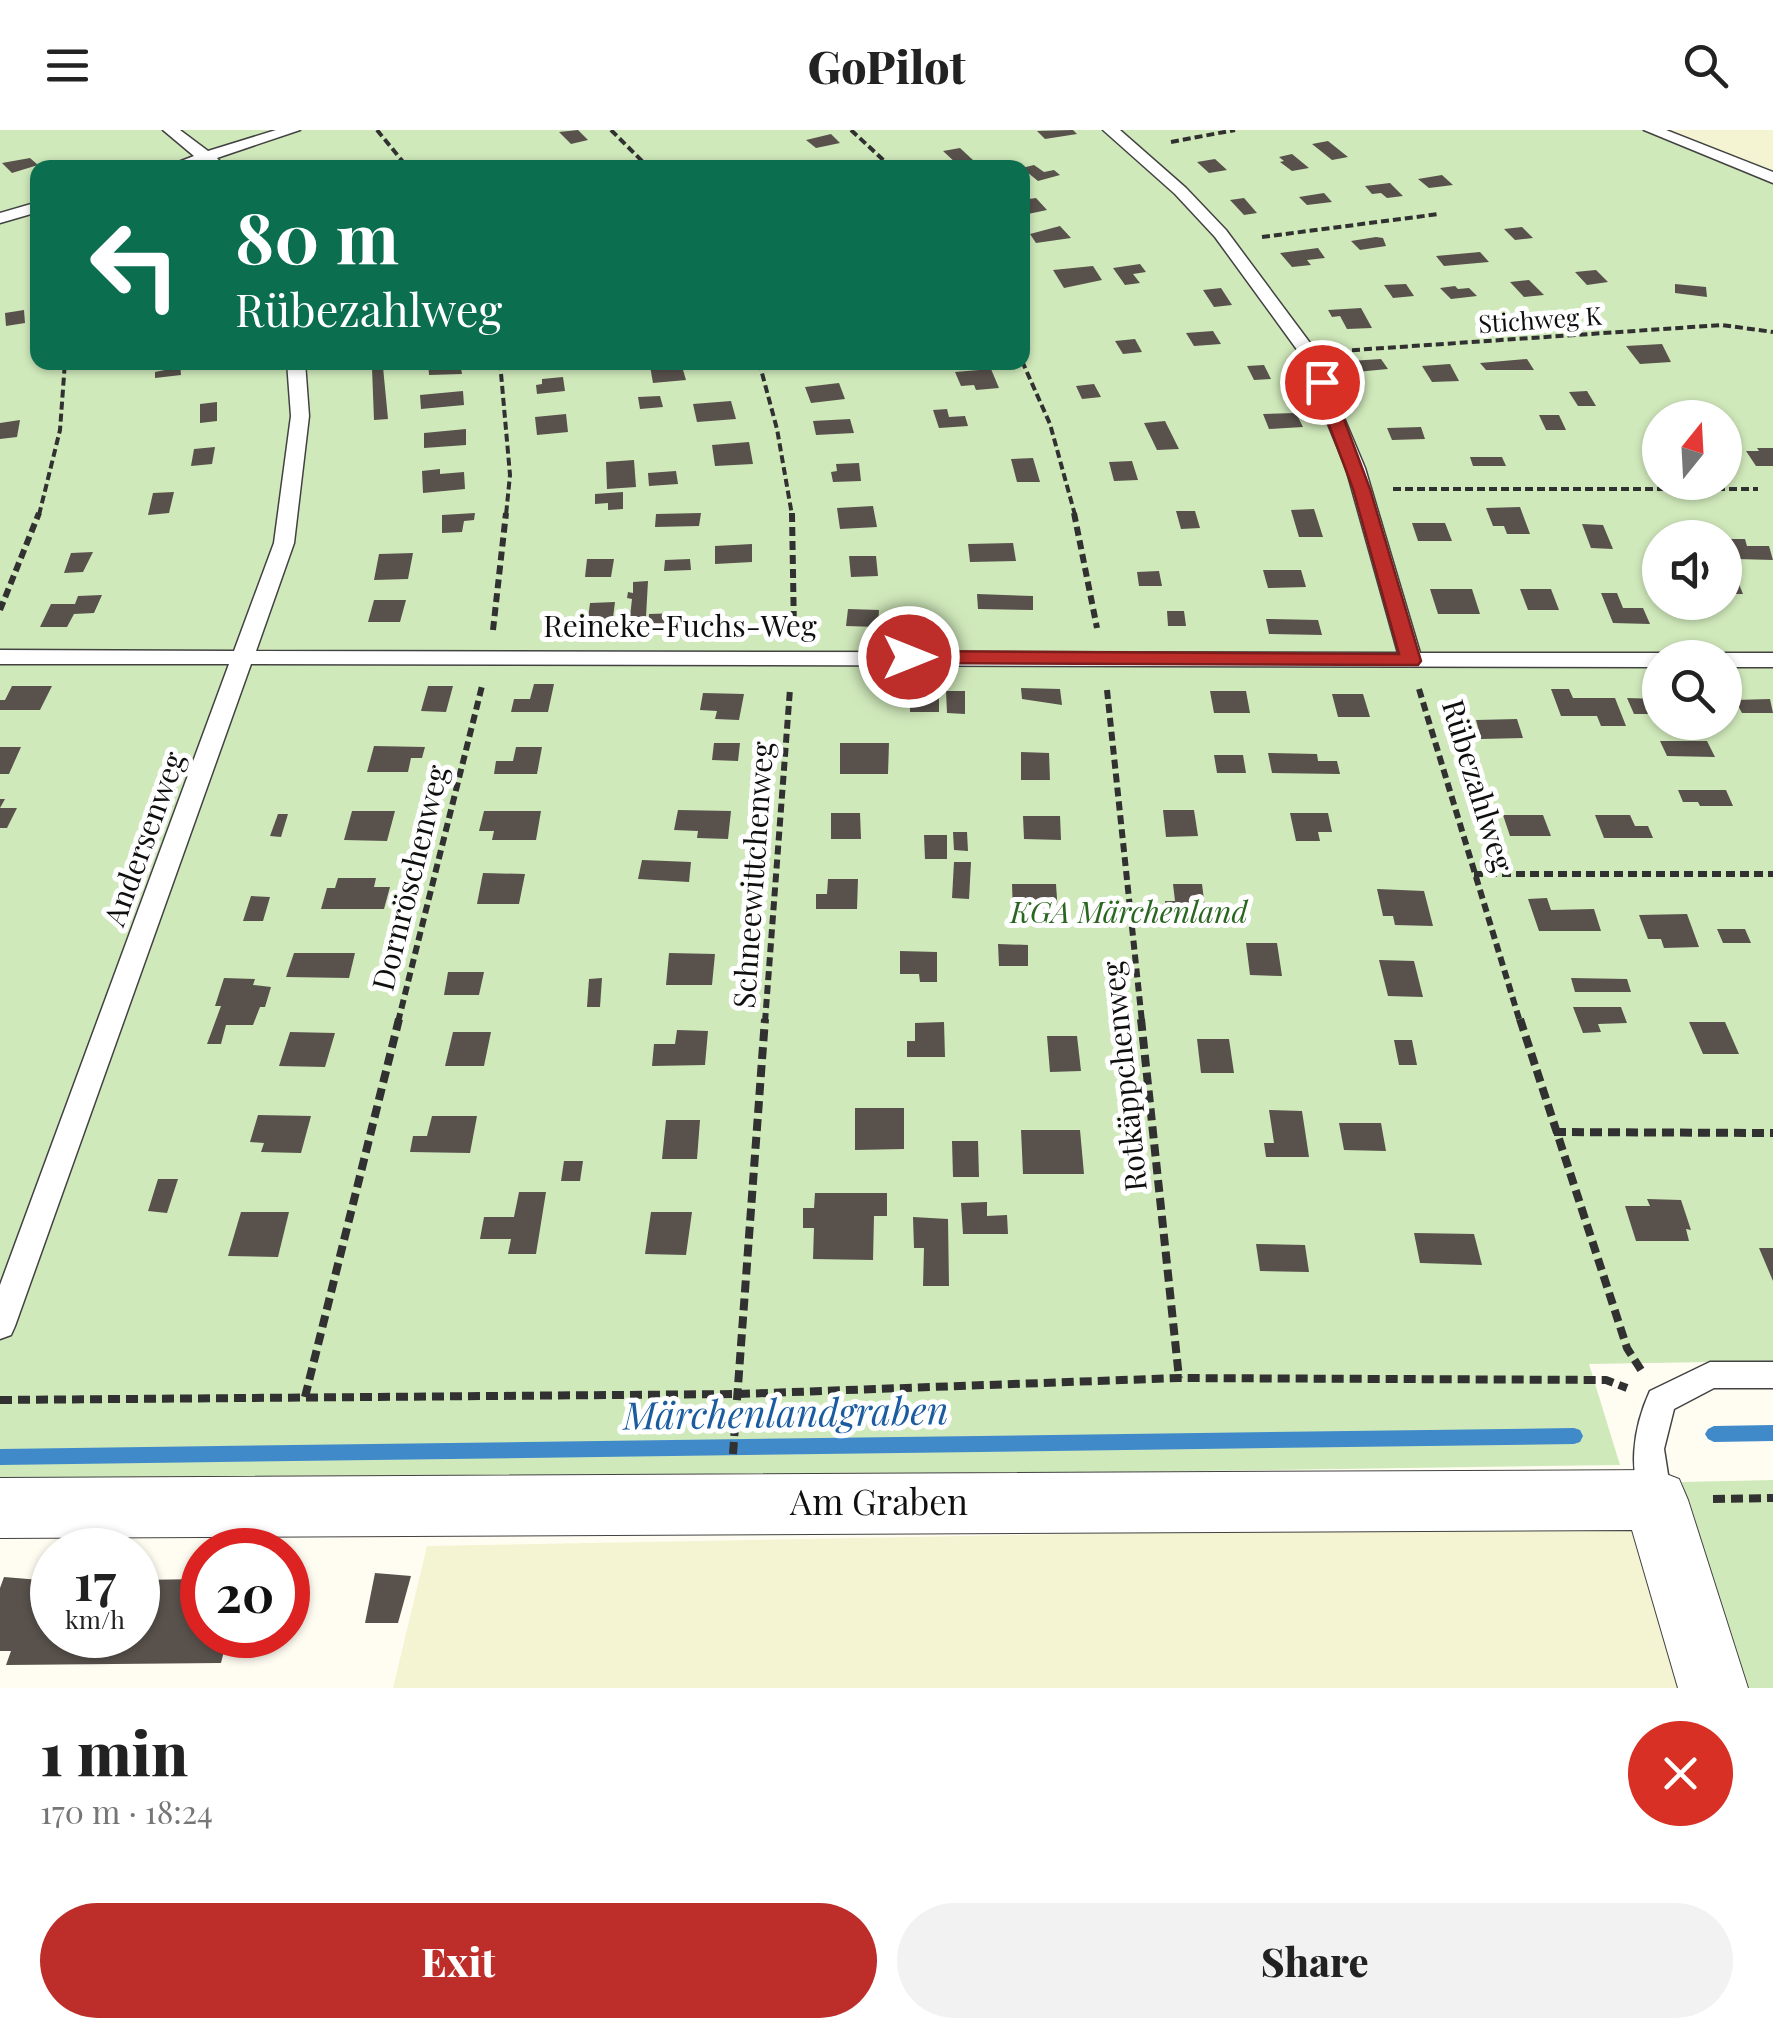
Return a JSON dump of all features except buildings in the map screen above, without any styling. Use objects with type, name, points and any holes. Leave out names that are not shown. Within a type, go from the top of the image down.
[{"type":"street","name":"Am Graben","points":[[0,1508],[1656,1500]]},
{"type":"street","points":[[1656,1500],[1712,1688]]},
{"type":"lane","points":[[171,130],[209,160]]},
{"type":"lane","points":[[217,160],[292,130]]},
{"type":"lane","points":[[1111,130],[1231,241],[1308,353],[1334,410],[1362,489],[1411,661]]},
{"type":"lane","points":[[1652,130],[1773,178]]},
{"type":"lane","points":[[0,218],[30,209]]},
{"type":"lane","name":"Andersenweg","points":[[0,1326],[284,543],[300,416],[297,370]]},
{"type":"lane","name":"Reineke-Fuchs-Weg","points":[[0,656],[1642,660]]},
{"type":"lane","points":[[1742,660],[1773,660]]},
{"type":"lane","points":[[1656,1500],[1648,1449],[1661,1401],[1710,1375],[1773,1375]]},
{"type":"path","points":[[377,130],[401,160]]},
{"type":"path","points":[[611,130],[640,160]]},
{"type":"path","points":[[850,130],[883,160]]},
{"type":"path","points":[[1136,150],[1235,130]]},
{"type":"path","points":[[1231,241],[1440,214]]},
{"type":"path","name":"Stichweg K","points":[[1308,353],[1722,325],[1773,332]]},
{"type":"path","points":[[0,610],[44,505],[59,441],[64,370]]},
{"type":"path","name":"Dornröschenweg","points":[[304,1397],[489,657],[510,475],[501,370]]},
{"type":"path","name":"Schneewittchenweg","points":[[732,1458],[797,596],[789,475],[761,370]]},
{"type":"path","name":"Rotkäppchenweg","points":[[1027,370],[1074,503],[1103,658],[1179,1378]]},
{"type":"path","points":[[1362,489],[1758,489]]},
{"type":"path","name":"Rübezahlweg","points":[[1411,661],[1554,1132],[1627,1348],[1661,1401]]},
{"type":"path","points":[[1474,874],[1773,874]]},
{"type":"path","points":[[1554,1132],[1773,1133]]},
{"type":"path","points":[[0,1400],[739,1394],[1179,1378],[1606,1380],[1661,1401]]},
{"type":"green space","name":"KGA Märchenland","points":[[0,130],[1665,130],[1773,170],[1773,1361],[1589,1364],[1620,1465],[0,1488]]},
{"type":"green space","points":[[1665,130],[1773,130],[1773,170],[1725,153]]},
{"type":"green space","points":[[1773,1480],[1773,1688],[1741,1688],[1682,1482]]},
{"type":"green space","points":[[1650,1523],[1698,1688],[393,1688],[427,1546]]},
{"type":"waterway","name":"Märchenlandgraben","points":[[1714,1434],[1773,1433]]},
{"type":"waterway","name":"Märchenlandgraben","points":[[0,1457],[1574,1436]]},
{"type":"route","points":[[909,657],[1411,661],[1362,489],[1322,382]]}]
